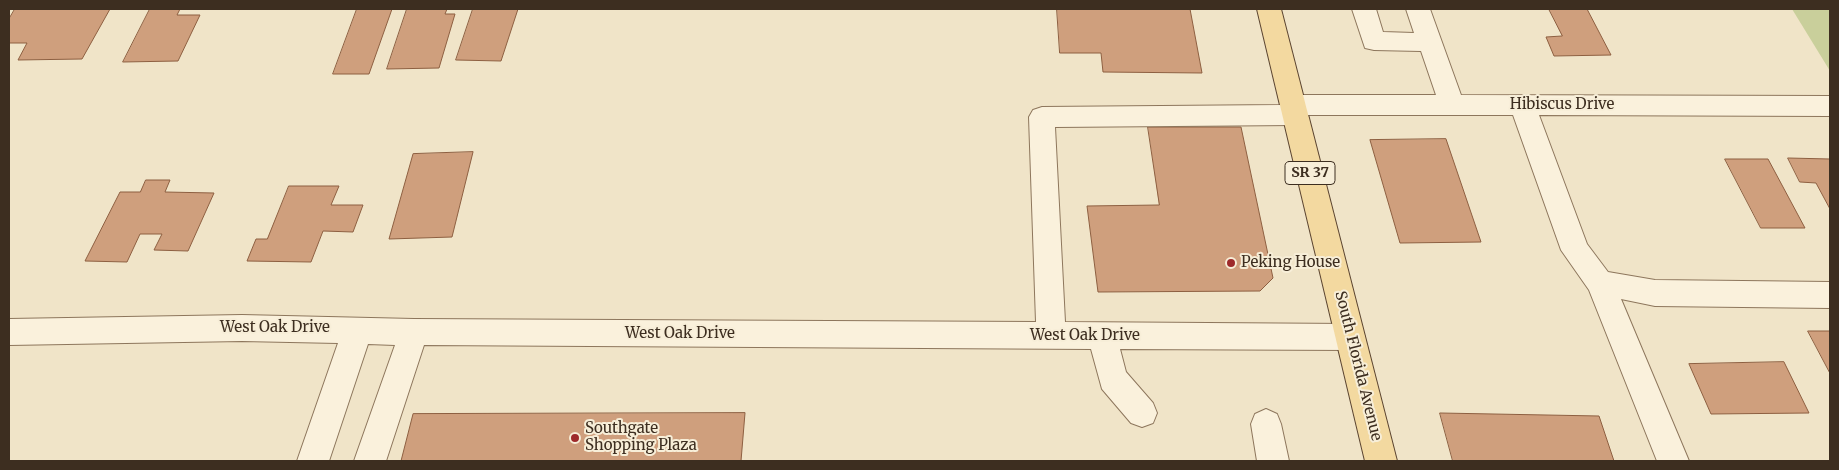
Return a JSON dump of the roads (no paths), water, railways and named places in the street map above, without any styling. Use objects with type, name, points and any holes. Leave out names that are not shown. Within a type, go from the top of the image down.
[{"type":"main road","name":"South Florida Avenue","points":[[1269,9],[1381,461]]},
{"type":"street","points":[[1364,9],[1374,41],[1431,42]]},
{"type":"street","points":[[1418,9],[1452,105]]},
{"type":"street","name":"Hibiscus Drive","points":[[1051,336],[1042,117],[1452,105],[1830,106]]},
{"type":"street","points":[[1522,105],[1576,250],[1600,283],[1673,461]]},
{"type":"street","points":[[1600,283],[1655,293],[1830,295]]},
{"type":"street","name":"West Oak Drive","points":[[9,332],[242,328],[358,329],[414,332],[1350,337]]},
{"type":"street","points":[[313,461],[358,329]]},
{"type":"street","points":[[370,461],[414,332]]},
{"type":"street","points":[[1102,336],[1113,379],[1142,413]]},
{"type":"street","points":[[1266,424],[1274,461]]},
{"type":"place","name":"Peking House","points":[[1231,263]]},
{"type":"place","name":"Southgate Shopping Plaza","points":[[575,438]]}]
